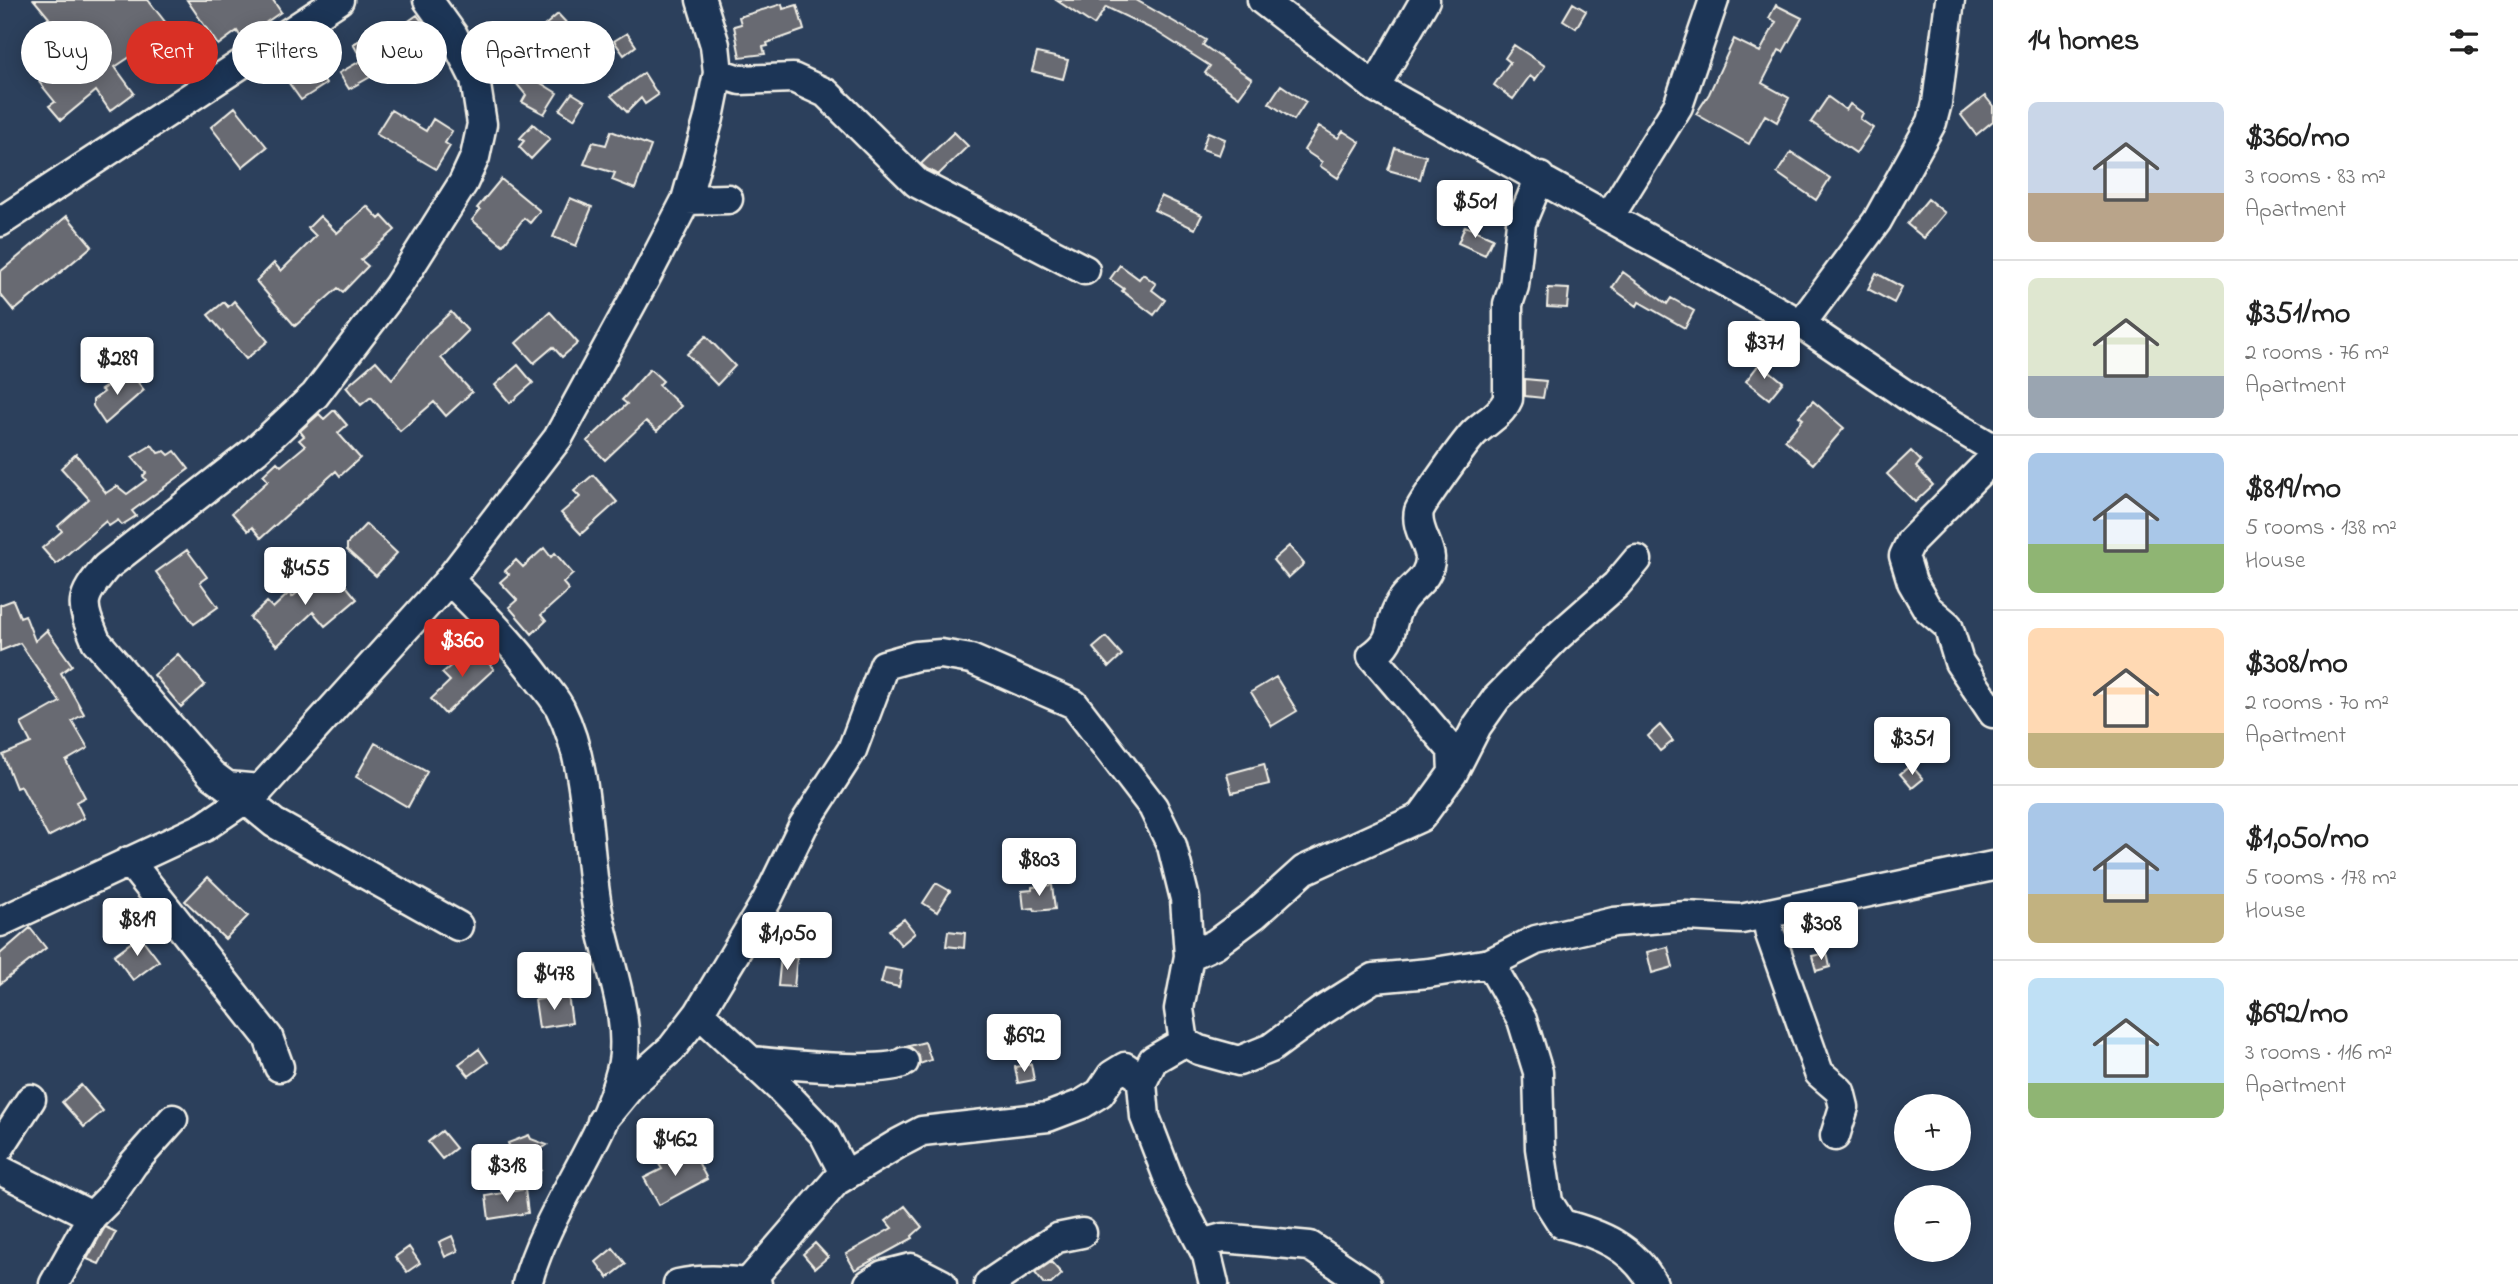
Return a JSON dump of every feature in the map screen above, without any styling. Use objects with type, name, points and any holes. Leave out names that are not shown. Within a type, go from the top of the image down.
[{"type":"street","points":[[428,0],[453,35],[475,79],[482,124],[475,157],[463,183],[398,286],[315,396],[256,450],[106,568],[91,585],[84,601],[85,614],[96,641],[211,774],[227,786],[245,789],[252,794],[274,823],[458,926]]},
{"type":"street","points":[[0,922],[204,827],[252,794],[449,580],[558,438],[686,200],[709,118],[718,73],[715,45],[701,0]]},
{"type":"street","points":[[1262,0],[1375,87],[1801,324],[1925,408],[1993,448]]},
{"type":"street","points":[[1375,87],[1425,0]]},
{"type":"street","points":[[1609,217],[1678,106],[1714,0]]},
{"type":"street","points":[[1801,324],[1877,221],[1927,132],[1937,103],[1950,0]]},
{"type":"street","points":[[0,222],[323,4]]},
{"type":"street","points":[[718,73],[740,80],[793,78],[826,93],[917,183],[1085,270]]},
{"type":"street","points":[[1453,773],[1452,750],[1372,656],[1391,636],[1391,624],[1402,600],[1425,577],[1430,558],[1420,530],[1419,512],[1472,434],[1491,418],[1502,413],[1508,400],[1507,304],[1514,286],[1521,223],[1540,177]]},
{"type":"street","points":[[686,200],[728,199]]},
{"type":"street","points":[[1993,458],[1911,541],[1904,556],[1927,608],[1948,626],[1959,662],[1993,713]]},
{"type":"street","points":[[1189,956],[1215,944],[1254,915],[1284,885],[1304,870],[1421,817],[1453,773],[1477,726],[1496,699],[1557,637],[1616,585],[1637,560]]},
{"type":"street","points":[[449,580],[488,617],[529,665],[558,705],[567,723],[582,782],[596,902],[626,1035],[621,1071],[602,1121],[548,1231],[527,1284]]},
{"type":"street","points":[[602,1121],[634,1083],[672,1048],[699,1013],[766,900],[803,825],[852,750],[884,665],[916,656],[941,654],[971,659],[1074,704],[1153,807],[1172,845],[1185,899],[1189,956],[1179,1009],[1184,1042]]},
{"type":"street","points":[[129,862],[268,1037],[279,1067]]},
{"type":"street","points":[[1184,1042],[1199,1050],[1239,1061],[1271,1048],[1374,978],[1490,963],[1536,940],[1614,922],[1686,916],[1741,919],[1993,866]]},
{"type":"street","points":[[1766,914],[1770,934],[1819,1073],[1840,1091],[1844,1107],[1835,1136]]},
{"type":"street","points":[[1490,963],[1522,1020],[1538,1072],[1541,1148],[1548,1202],[1562,1224],[1609,1239],[1646,1272],[1653,1284]]},
{"type":"street","points":[[699,1013],[824,1134],[845,1175]]},
{"type":"street","points":[[626,1035],[639,1048],[658,1052],[672,1048]]},
{"type":"street","points":[[1142,1083],[1153,1060],[1184,1042]]},
{"type":"street","points":[[752,1062],[856,1067],[897,1066],[904,1062]]},
{"type":"street","points":[[678,1284],[701,1281],[752,1283],[836,1181],[922,1131],[1048,1117],[1082,1104],[1100,1093],[1112,1075],[1125,1068],[1138,1076],[1142,1083],[1145,1117],[1173,1189],[1207,1255],[1213,1284]]},
{"type":"street","points":[[0,1147],[32,1099]]},
{"type":"street","points":[[54,1284],[92,1216],[109,1199],[133,1164],[173,1119]]},
{"type":"street","points":[[0,1170],[92,1216]]},
{"type":"street","points":[[989,1284],[1057,1237],[1082,1233]]},
{"type":"street","points":[[1201,1244],[1223,1238],[1310,1247],[1367,1284]]},
{"type":"street","points":[[869,1284],[883,1275],[911,1268],[942,1284]]},
{"type":"building","points":[[34,0],[148,0],[164,21],[126,21],[126,60],[115,67],[134,93],[110,111],[96,91],[61,120],[49,106],[55,102],[41,84],[112,84],[112,21],[46,21],[49,18]]},
{"type":"building","points":[[187,0],[273,0],[281,12],[268,21],[232,21],[232,35],[218,45],[218,21],[201,21]]},
{"type":"building","points":[[1056,0],[1136,0],[1206,40],[1203,45],[1252,79],[1239,97],[1205,73],[1210,66],[1154,30],[1106,7],[1094,25]]},
{"type":"building","points":[[1573,3],[1586,11],[1576,28],[1563,20]]},
{"type":"building","points":[[782,4],[783,9],[797,5],[804,30],[767,43],[768,46],[763,47],[765,54],[740,57],[734,26],[741,24],[739,17]]},
{"type":"building","points":[[1776,5],[1802,18],[1783,52],[1779,50],[1762,83],[1789,98],[1777,122],[1765,115],[1749,144],[1696,114],[1709,94],[1734,39],[1760,52],[1776,22],[1769,18]]},
{"type":"building","points":[[558,14],[565,21],[550,21]]},
{"type":"building","points":[[417,15],[422,21],[409,21]]},
{"type":"building","points":[[627,33],[636,46],[624,55],[615,40]]},
{"type":"building","points":[[1514,45],[1545,66],[1535,80],[1530,76],[1513,99],[1494,85],[1510,62],[1505,58]]},
{"type":"building","points":[[1037,53],[1068,60],[1063,79],[1032,71]]},
{"type":"building","points":[[356,63],[358,84],[349,89],[342,78],[342,71]]},
{"type":"building","points":[[644,73],[658,95],[645,104],[641,98],[627,112],[611,96]]},
{"type":"building","points":[[290,84],[326,84],[301,100]]},
{"type":"building","points":[[517,84],[542,84],[557,93],[544,114],[522,102],[526,95]]},
{"type":"building","points":[[1281,85],[1306,102],[1294,120],[1269,103]]},
{"type":"building","points":[[572,93],[585,101],[574,119],[560,110]]},
{"type":"building","points":[[1985,96],[1993,106],[1993,121],[1976,135],[1961,115]]},
{"type":"building","points":[[1828,97],[1846,110],[1850,104],[1863,113],[1860,119],[1873,128],[1856,153],[1811,122]]},
{"type":"building","points":[[235,107],[267,147],[242,167],[211,127]]},
{"type":"building","points":[[391,110],[426,131],[433,119],[452,131],[445,143],[450,146],[436,169],[376,134]]},
{"type":"building","points":[[533,124],[550,139],[531,159],[519,147],[524,141],[520,138]]},
{"type":"building","points":[[1319,126],[1338,138],[1343,131],[1360,142],[1338,178],[1320,166],[1322,162],[1304,150]]},
{"type":"building","points":[[611,131],[651,146],[635,189],[612,180],[615,173],[584,164],[593,142],[606,145]]},
{"type":"building","points":[[954,132],[968,146],[938,175],[921,164]]},
{"type":"building","points":[[1208,132],[1225,139],[1219,155],[1202,149]]},
{"type":"building","points":[[1395,148],[1426,156],[1420,179],[1388,170]]},
{"type":"building","points":[[1791,152],[1830,178],[1816,200],[1777,173]]},
{"type":"building","points":[[501,179],[540,211],[530,223],[524,218],[503,245],[472,220],[480,210],[477,208]]},
{"type":"building","points":[[1161,196],[1202,215],[1195,229],[1154,210]]},
{"type":"building","points":[[570,198],[592,207],[576,246],[553,237]]},
{"type":"building","points":[[1928,199],[1945,213],[1924,238],[1907,224]]},
{"type":"building","points":[[367,206],[379,219],[382,216],[395,230],[361,260],[368,266],[343,292],[338,288],[295,326],[256,281],[274,263],[281,271],[316,236],[308,228],[320,216],[337,233]]},
{"type":"building","points":[[67,216],[92,246],[14,311],[0,294],[0,272]]},
{"type":"building","points":[[1465,226],[1493,238],[1485,255],[1458,243]]},
{"type":"building","points":[[1120,265],[1139,279],[1143,274],[1156,284],[1152,290],[1165,300],[1154,315],[1110,279]]},
{"type":"building","points":[[1623,272],[1667,304],[1671,298],[1694,311],[1685,328],[1639,302],[1637,306],[1612,288]]},
{"type":"building","points":[[1876,273],[1902,287],[1894,303],[1868,289]]},
{"type":"building","points":[[1548,288],[1569,289],[1567,308],[1547,307]]},
{"type":"building","points":[[234,301],[268,341],[246,359],[208,315],[224,302],[228,307]]},
{"type":"building","points":[[451,312],[468,331],[441,358],[472,392],[446,416],[434,402],[400,431],[371,397],[361,405],[346,387],[376,361],[392,379],[429,332]]},
{"type":"building","points":[[550,312],[578,343],[562,357],[553,347],[534,363],[516,343]]},
{"type":"building","points":[[706,336],[735,366],[717,385],[687,354]]},
{"type":"building","points":[[1760,363],[1783,382],[1769,399],[1746,381]]},
{"type":"building","points":[[518,365],[533,383],[510,403],[495,385]]},
{"type":"building","points":[[650,369],[663,381],[659,385],[681,406],[657,431],[646,421],[605,460],[587,441],[627,404],[622,400]]},
{"type":"building","points":[[129,371],[144,390],[105,424],[93,406],[93,400],[104,392],[101,390]]},
{"type":"building","points":[[1525,379],[1546,381],[1543,398],[1525,396]]},
{"type":"building","points":[[1813,401],[1844,428],[1813,464],[1785,440],[1803,419],[1799,416]]},
{"type":"building","points":[[334,410],[347,425],[338,433],[360,458],[340,476],[336,471],[261,538],[252,527],[248,531],[232,513],[268,481],[263,475],[277,462],[281,466],[305,446],[299,440],[304,436],[300,431],[319,414],[324,419]]},
{"type":"building","points":[[152,445],[158,453],[165,451],[169,455],[175,451],[189,469],[132,511],[136,516],[122,525],[118,520],[109,526],[106,521],[56,564],[42,548],[62,531],[58,526],[89,499],[61,468],[76,454],[106,493],[117,486],[127,494],[146,480],[143,476],[146,473],[132,457]]},
{"type":"building","points":[[1911,451],[1921,461],[1916,467],[1933,485],[1915,502],[1887,474]]},
{"type":"building","points":[[593,475],[617,502],[581,534],[561,513],[580,497],[574,491]]},
{"type":"building","points":[[366,524],[397,553],[376,576],[347,550],[347,544]]},
{"type":"building","points":[[1289,546],[1304,564],[1288,578],[1273,560]]},
{"type":"building","points":[[544,548],[551,557],[555,553],[573,574],[563,583],[569,590],[541,615],[546,621],[532,634],[509,607],[517,600],[500,582],[509,574],[505,571],[516,560],[523,567]]},
{"type":"building","points":[[187,550],[207,577],[200,582],[218,607],[194,624],[156,572]]},
{"type":"building","points":[[333,570],[357,599],[325,626],[313,612],[277,646],[250,618],[267,602],[273,608],[289,593],[292,597],[317,576],[321,580]]},
{"type":"building","points":[[13,600],[20,617],[25,615],[35,641],[47,630],[72,665],[61,673],[84,714],[72,721],[88,748],[66,761],[85,797],[76,802],[84,818],[48,837],[21,786],[16,788],[3,755],[31,743],[21,724],[60,702],[20,643],[0,651],[0,605]]},
{"type":"building","points":[[1106,637],[1122,655],[1109,667],[1093,648]]},
{"type":"building","points":[[474,647],[494,669],[445,714],[431,699],[450,681],[442,673]]},
{"type":"building","points":[[178,654],[205,685],[181,707],[154,675]]},
{"type":"building","points":[[1276,677],[1297,711],[1272,726],[1251,692]]},
{"type":"building","points":[[1660,725],[1673,741],[1660,751],[1648,736]]},
{"type":"building","points":[[375,743],[427,772],[408,807],[356,777]]},
{"type":"building","points":[[1264,764],[1269,784],[1232,793],[1227,774]]},
{"type":"building","points":[[1911,765],[1923,779],[1912,788],[1900,774]]},
{"type":"building","points":[[1041,839],[1043,855],[1009,859],[1008,843]]},
{"type":"building","points":[[208,877],[248,916],[225,939],[185,901]]},
{"type":"building","points":[[936,883],[950,891],[937,912],[923,903]]},
{"type":"building","points":[[1052,885],[1055,909],[1024,909],[1022,891]]},
{"type":"building","points":[[904,919],[915,933],[901,945],[889,930]]},
{"type":"building","points":[[30,928],[46,948],[0,984],[0,954]]},
{"type":"building","points":[[948,931],[965,933],[964,948],[946,946]]},
{"type":"building","points":[[140,936],[159,961],[133,980],[114,955]]},
{"type":"building","points":[[1668,947],[1673,967],[1652,973],[1647,952]]},
{"type":"building","points":[[1827,953],[1830,967],[1816,971],[1812,956]]},
{"type":"building","points":[[781,956],[797,958],[794,987],[778,986]]},
{"type":"building","points":[[885,968],[902,971],[899,987],[881,983]]},
{"type":"building","points":[[568,995],[572,1023],[539,1028],[535,1000]]},
{"type":"building","points":[[925,1042],[931,1060],[920,1064],[919,1056],[909,1046]]},
{"type":"building","points":[[479,1049],[488,1062],[469,1076],[459,1064]]},
{"type":"building","points":[[1031,1064],[1034,1080],[1018,1083],[1015,1067]]},
{"type":"building","points":[[81,1085],[103,1111],[84,1127],[62,1102]]},
{"type":"building","points":[[442,1131],[456,1148],[442,1159],[428,1142]]},
{"type":"building","points":[[529,1135],[531,1139],[547,1145],[531,1156],[541,1170],[516,1188],[505,1161],[514,1158],[508,1143]]},
{"type":"building","points":[[693,1152],[707,1179],[659,1205],[644,1178],[662,1169],[659,1164],[675,1155],[677,1160]]},
{"type":"building","points":[[525,1189],[528,1213],[489,1219],[486,1196]]},
{"type":"building","points":[[905,1206],[922,1227],[913,1238],[855,1270],[846,1254],[892,1228],[886,1221]]},
{"type":"building","points":[[105,1227],[116,1232],[99,1264],[87,1259]]},
{"type":"building","points":[[452,1236],[458,1251],[445,1257],[439,1242]]},
{"type":"building","points":[[815,1243],[828,1257],[815,1268],[803,1254]]},
{"type":"building","points":[[409,1247],[420,1263],[407,1272],[395,1257]]},
{"type":"building","points":[[613,1248],[626,1264],[608,1278],[596,1262]]},
{"type":"building","points":[[1051,1262],[1062,1274],[1051,1284],[1044,1284],[1035,1273]]}]
